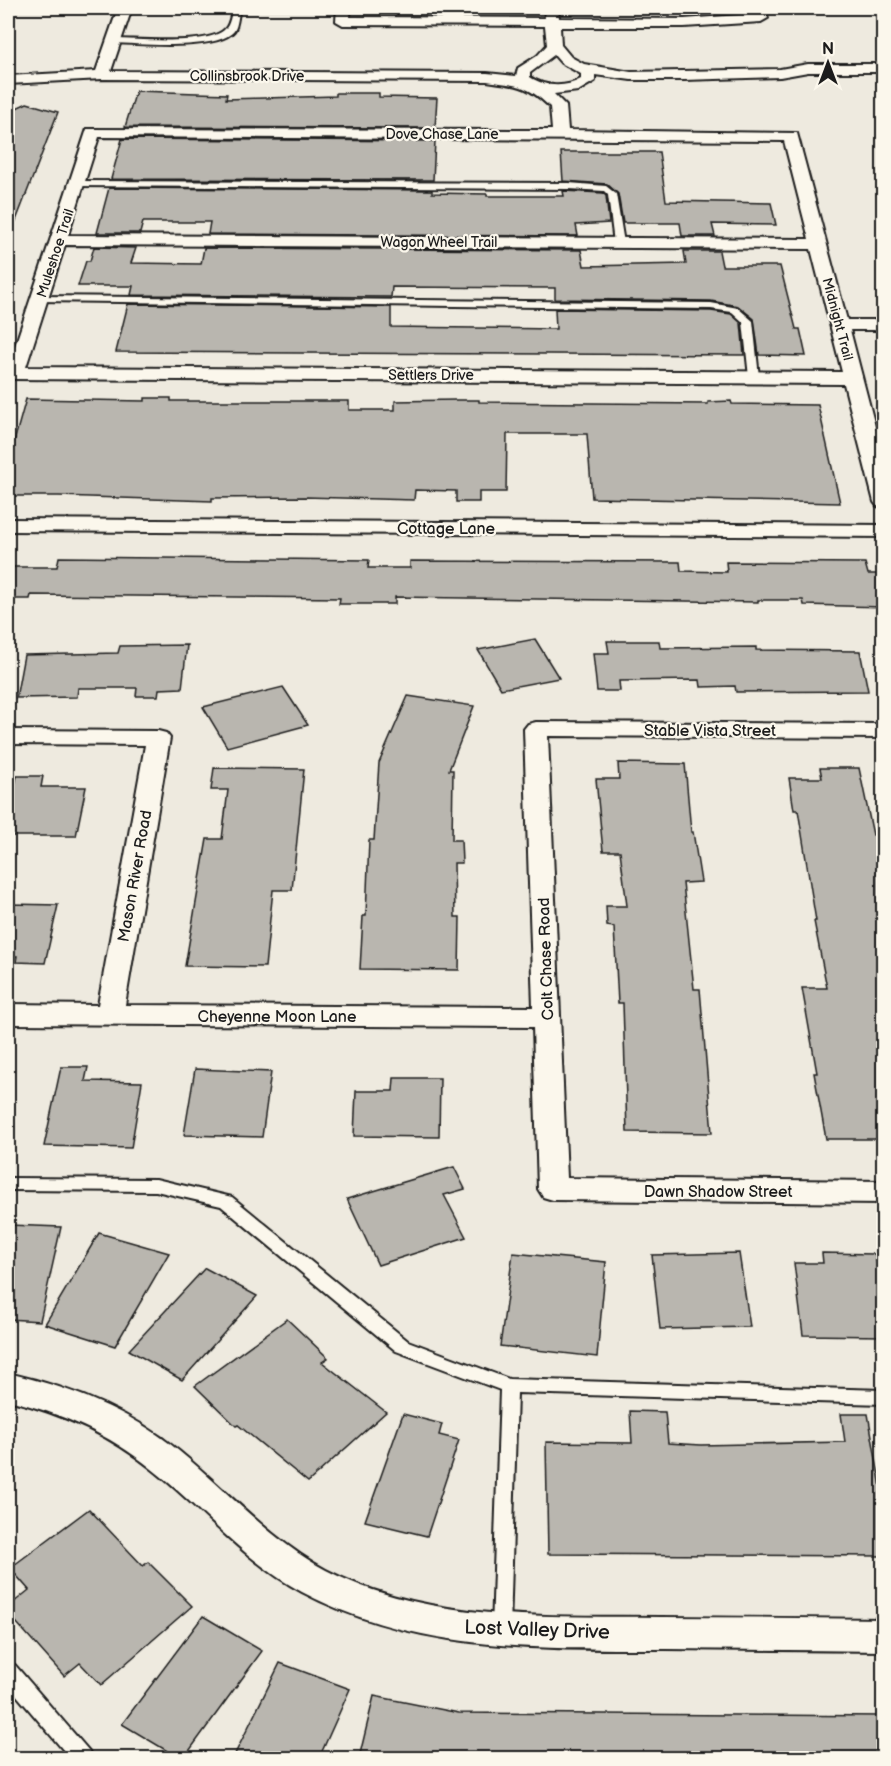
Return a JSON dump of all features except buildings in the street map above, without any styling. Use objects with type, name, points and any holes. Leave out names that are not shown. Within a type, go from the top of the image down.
[{"type":"street","points":[[102,75],[125,8]]},
{"type":"street","points":[[343,14],[552,15],[684,23],[759,13]]},
{"type":"street","points":[[552,15],[554,46],[580,78],[558,106]]},
{"type":"street","points":[[554,46],[531,77],[558,106],[560,134]]},
{"type":"street","name":"Collinsbrook Drive","points":[[531,77],[557,62],[580,78]]},
{"type":"street","name":"Collinsbrook Drive","points":[[8,80],[102,75],[531,77],[554,89],[580,78],[780,73],[808,68],[884,68]]},
{"type":"street","name":"Collinsbrook Drive","points":[[780,73],[811,78],[884,79]]},
{"type":"street","name":"Dove Chase Lane","points":[[93,132],[791,136]]},
{"type":"street","name":"Muleshoe Trail","points":[[11,373],[40,299],[93,132]]},
{"type":"street","name":"Midnight Trail","points":[[791,136],[841,325],[884,502]]},
{"type":"street","name":"Wagon Wheel Trail","points":[[59,240],[819,244]]},
{"type":"street","points":[[841,325],[884,325]]},
{"type":"street","name":"Settlers Drive","points":[[11,373],[854,378]]},
{"type":"street","name":"Cottage Lane","points":[[8,525],[884,531]]},
{"type":"street","name":"Stable Vista Street","points":[[536,729],[884,731]]},
{"type":"street","name":"Colt Chase Road","points":[[536,729],[553,1189]]},
{"type":"street","name":"Mason River Road","points":[[8,737],[158,738],[110,1015]]},
{"type":"street","name":"Cheyenne Moon Lane","points":[[8,1014],[547,1017]]},
{"type":"street","name":"Dawn Shadow Street","points":[[553,1189],[884,1192]]},
{"type":"street","name":"Lost Valley Drive","points":[[9,1391],[77,1408],[137,1439],[189,1480],[254,1541],[283,1562],[314,1581],[349,1597],[413,1618],[461,1628],[501,1632],[884,1635]]},
{"type":"lane","points":[[114,41],[196,41],[220,38],[231,29],[236,8]]},
{"type":"lane","points":[[76,184],[569,186],[606,189],[612,194],[619,243]]},
{"type":"lane","points":[[40,299],[711,306],[735,310],[748,321],[754,377]]},
{"type":"lane","points":[[8,1184],[156,1185],[226,1201],[402,1346],[509,1386],[884,1397]]},
{"type":"lane","points":[[501,1632],[509,1386]]},
{"type":"lane","points":[[8,1671],[82,1758]]},
{"type":"path","points":[[876,8],[879,43],[884,46]]}]
